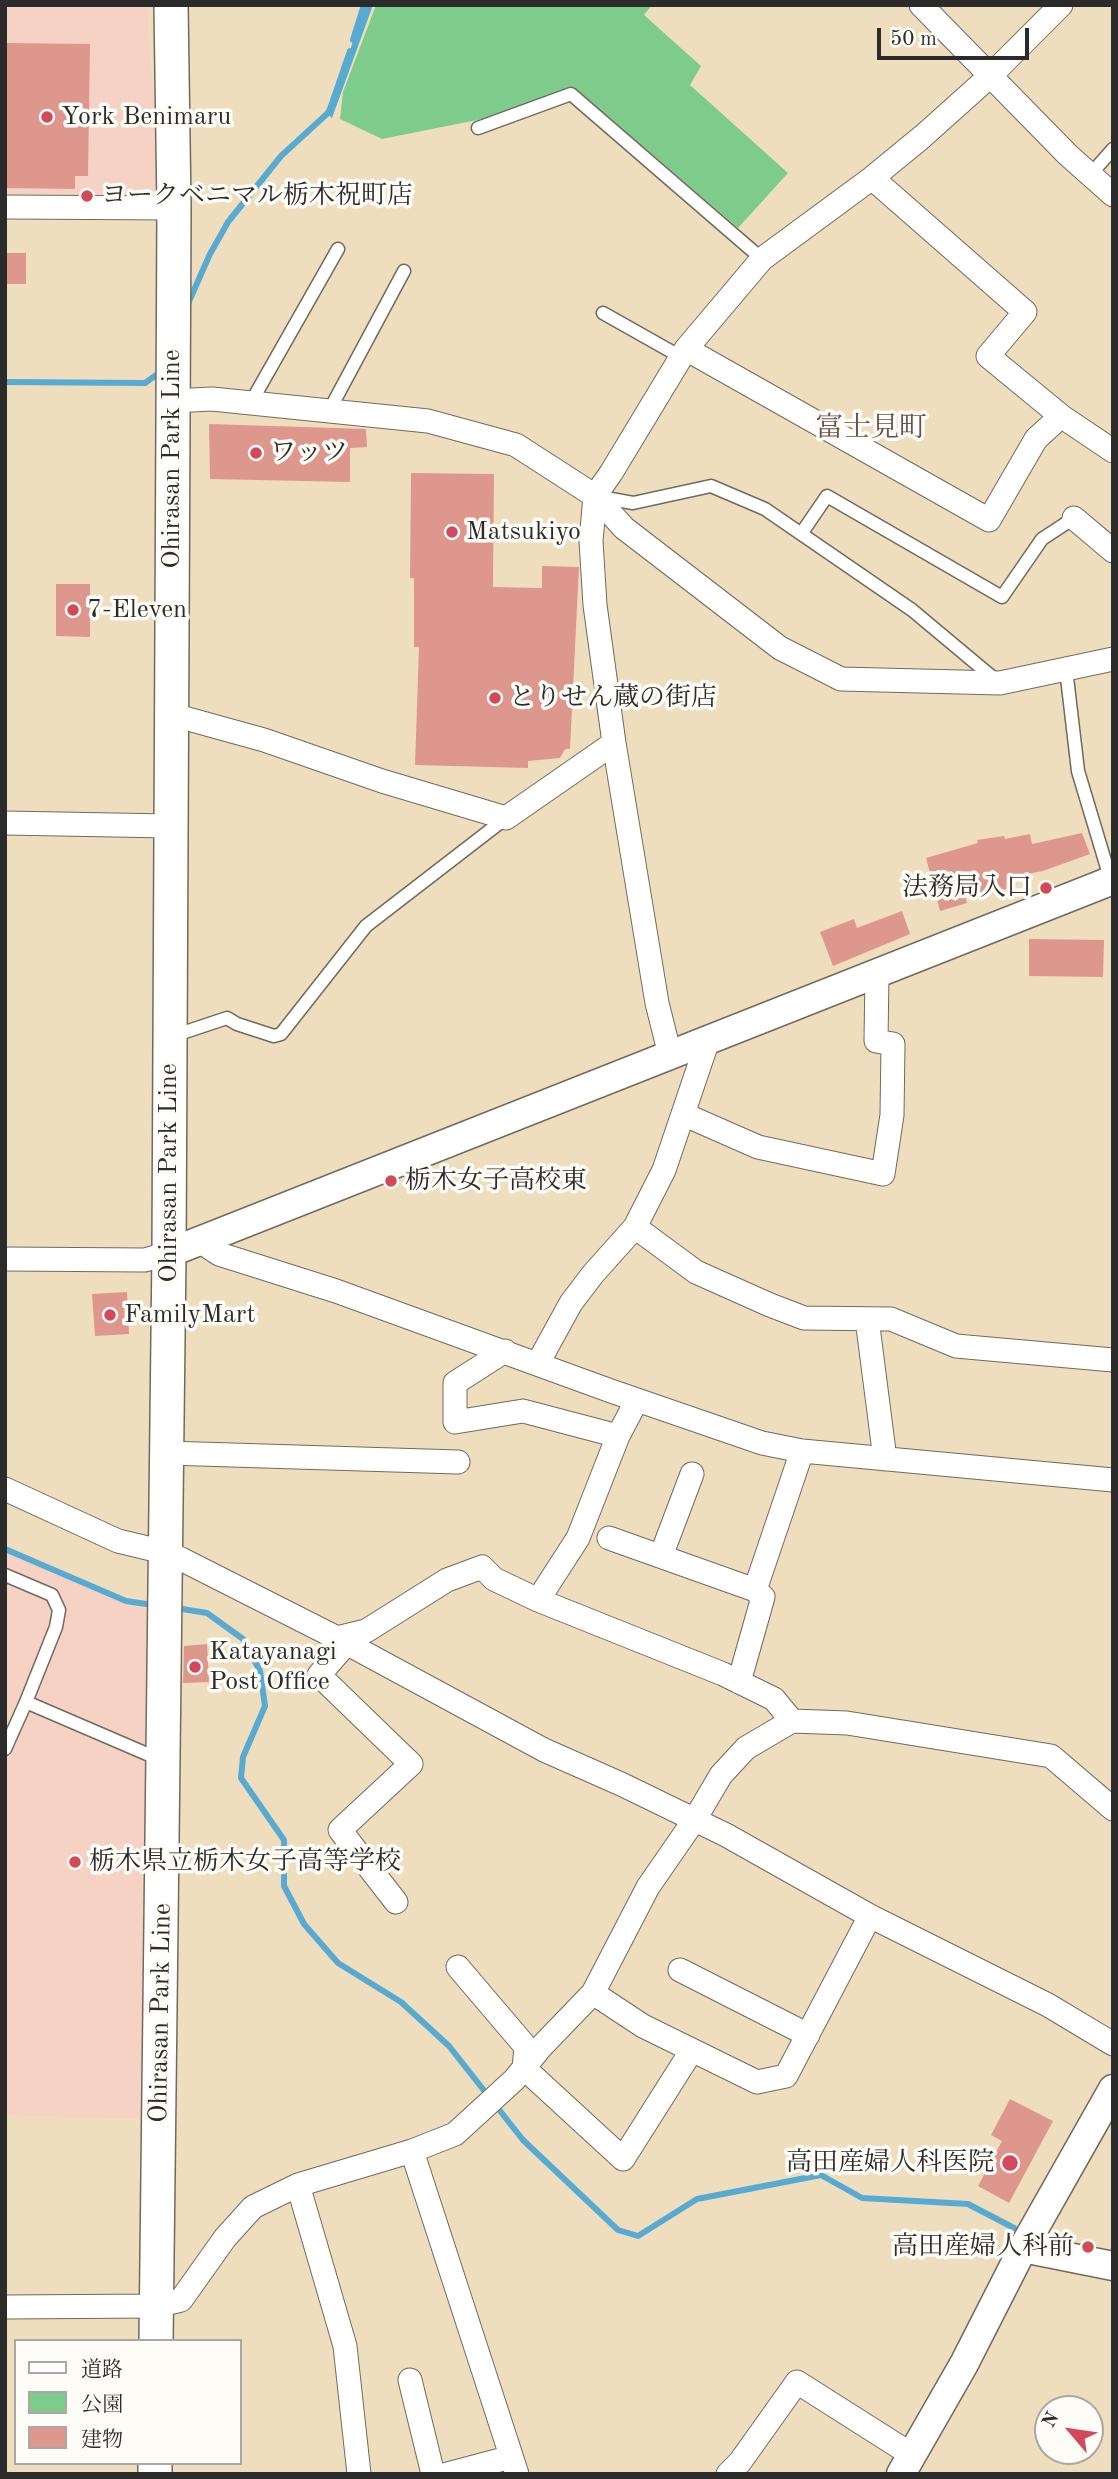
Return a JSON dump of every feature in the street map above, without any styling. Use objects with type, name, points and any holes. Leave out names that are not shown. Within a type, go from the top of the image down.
[{"type":"main road","name":"Ohirasan Park Line","points":[[156,2339],[164,1761],[164,1552],[167,1452],[184,1246],[169,1037],[174,208],[171,5]]},
{"type":"street","points":[[921,5],[989,77],[1113,195]]},
{"type":"street","points":[[670,1055],[657,1003],[614,743],[595,605],[591,541],[595,496],[683,353],[762,259],[872,178],[989,77],[1061,5]]},
{"type":"street","points":[[872,178],[1025,312],[988,356],[1061,416],[1113,451]]},
{"type":"street","points":[[5,207],[174,208]]},
{"type":"street","points":[[683,353],[989,520],[1036,439],[1061,416]]},
{"type":"street","points":[[172,401],[212,399],[428,421],[516,445],[595,496],[624,528],[780,648],[841,679],[1000,683],[1113,659]]},
{"type":"street","points":[[1073,518],[1113,551]]},
{"type":"street","points":[[170,714],[264,740],[506,818],[614,743]]},
{"type":"street","points":[[5,823],[169,826]]},
{"type":"street","points":[[5,1259],[145,1260],[1112,880]]},
{"type":"street","points":[[683,1114],[758,1147],[883,1174],[892,1115],[893,1044],[876,1041],[877,973]]},
{"type":"street","points":[[538,1363],[578,1293],[635,1227],[664,1170],[708,1040]]},
{"type":"street","points":[[635,1227],[696,1272],[804,1318],[891,1319],[956,1346],[1113,1360]]},
{"type":"street","points":[[184,1246],[219,1254],[336,1291],[762,1443],[802,1451],[1113,1480]]},
{"type":"street","points":[[867,1319],[885,1459]]},
{"type":"street","points":[[505,1351],[455,1383],[455,1422],[523,1411],[618,1436]]},
{"type":"street","points":[[537,1600],[578,1538],[618,1436],[637,1400]]},
{"type":"street","points":[[755,1590],[802,1451]]},
{"type":"street","points":[[167,1452],[458,1462]]},
{"type":"street","points":[[661,1556],[692,1474]]},
{"type":"street","points":[[5,1489],[118,1541],[164,1552],[342,1641],[544,1750],[695,1819],[870,1916],[1048,2005],[1113,2044]]},
{"type":"street","points":[[609,1538],[755,1590],[763,1597],[739,1682]]},
{"type":"street","points":[[396,1902],[340,1830],[411,1764],[319,1675],[342,1641],[366,1632],[447,1580],[482,1567],[494,1578],[537,1600],[739,1682],[774,1699],[792,1721]]},
{"type":"street","points":[[5,2307],[156,2306],[181,2300],[225,2238],[253,2207],[298,2185],[412,2151],[454,2134],[514,2080],[593,1993],[648,1887],[695,1819],[720,1775],[746,1748],[792,1721],[847,1723],[1051,1756],[1113,1809]]},
{"type":"street","points":[[593,1993],[643,2026],[757,2082],[786,2076],[870,1916]]},
{"type":"street","points":[[458,1967],[526,2047],[524,2068]]},
{"type":"street","points":[[680,1970],[807,2035]]},
{"type":"street","points":[[524,2068],[624,2159],[692,2050]]},
{"type":"street","points":[[728,2474],[740,2462],[797,2382],[906,2465],[1113,2089]]},
{"type":"street","points":[[412,2151],[514,2465],[446,2474]]},
{"type":"street","points":[[298,2185],[345,2346],[359,2474]]},
{"type":"street","points":[[1024,2248],[1113,2266]]},
{"type":"street","points":[[410,2380],[433,2474]]},
{"type":"lane","points":[[478,128],[571,94],[762,259]]},
{"type":"lane","points":[[1090,175],[1113,149]]},
{"type":"lane","points":[[250,404],[338,249]]},
{"type":"lane","points":[[329,411],[404,271]]},
{"type":"lane","points":[[603,313],[683,353]]},
{"type":"lane","points":[[595,496],[633,503],[711,486],[765,509],[912,610],[1000,683]]},
{"type":"lane","points":[[801,534],[827,496],[1002,597],[1042,539],[1073,518]]},
{"type":"lane","points":[[1066,669],[1078,771],[1112,880]]},
{"type":"lane","points":[[169,1037],[227,1018],[274,1036],[281,1034],[366,926],[506,818]]},
{"type":"lane","points":[[5,1575],[52,1595],[59,1610],[56,1627],[5,1749]]},
{"type":"lane","points":[[26,1702],[164,1761]]},
{"type":"shaded area","points":[[5,5],[149,5],[157,197],[5,196]]},
{"type":"shaded area","name":"栃木県立栃木女子高等学校","points":[[5,1549],[147,1610],[141,2119],[5,2115]]},
{"type":"green space","points":[[376,5],[652,5],[644,15],[701,66],[690,85],[788,173],[738,228],[574,87],[482,119],[382,139],[340,119],[343,92]]},
{"type":"water","points":[[365,5],[373,5],[332,118],[325,112],[337,90]]},
{"type":"building","name":"York Benimaru","points":[[5,43],[90,44],[88,176],[75,176],[75,189],[5,188]]},
{"type":"building","points":[[5,253],[26,253],[26,284],[5,284]]},
{"type":"building","points":[[209,424],[366,429],[367,447],[350,448],[350,482],[210,479]]},
{"type":"building","name":"とりせん蔵の街店","points":[[411,473],[494,474],[493,587],[542,588],[542,566],[579,567],[570,749],[565,749],[560,758],[528,761],[528,768],[415,765],[419,647],[414,647],[414,578],[410,578]]},
{"type":"building","name":"7-Eleven","points":[[56,584],[90,584],[90,637],[56,636]]},
{"type":"building","points":[[1082,833],[1090,854],[1043,871],[1011,877],[1012,888],[965,896],[967,903],[940,911],[926,858],[978,843],[977,840],[1004,836],[1005,839],[1030,834],[1032,844]]},
{"type":"building","points":[[902,911],[910,934],[833,966],[820,932],[854,919],[857,928]]},
{"type":"building","points":[[1029,939],[1104,940],[1103,977],[1029,976]]},
{"type":"building","points":[[127,1292],[129,1334],[95,1336],[92,1294]]},
{"type":"building","points":[[207,1644],[209,1682],[183,1683],[184,1646]]},
{"type":"building","name":"高田産婦人科医院","points":[[1010,2099],[1053,2121],[1009,2203],[978,2186],[1002,2141],[991,2135]]},
{"type":"waterway","points":[[353,40],[364,5]]},
{"type":"waterway","points":[[187,306],[210,254],[228,222],[281,156],[329,112],[350,51]]},
{"type":"waterway","points":[[5,382],[145,383],[159,373],[161,367]]},
{"type":"waterway","points":[[5,1549],[126,1601],[146,1604]]},
{"type":"waterway","points":[[182,1609],[207,1613],[243,1639],[260,1671],[265,1706],[243,1757],[241,1778],[284,1840],[284,1886],[304,1924],[338,1963],[401,2002],[449,2046],[523,2140],[618,2230],[638,2236],[697,2199],[821,2175],[862,2198],[968,2204],[1014,2228]]},
{"type":"place","name":"York Benimaru","points":[[47,117]]},
{"type":"place","name":"ヨークベニマル栃木祝町店","points":[[87,196]]},
{"type":"place","name":"ワッツ","points":[[256,453]]},
{"type":"place","name":"Matsukiyo","points":[[452,532]]},
{"type":"place","name":"7-Eleven","points":[[73,610]]},
{"type":"place","name":"とりせん蔵の街店","points":[[495,698]]},
{"type":"place","name":"法務局入口","points":[[1046,888]]},
{"type":"place","name":"栃木女子高校東","points":[[391,1181]]},
{"type":"place","name":"FamilyMart","points":[[110,1315]]},
{"type":"place","name":"Katayanagi Post Office","points":[[195,1667]]},
{"type":"place","name":"栃木県立栃木女子高等学校","points":[[75,1862]]},
{"type":"place","name":"高田産婦人科医院","points":[[1010,2163]]},
{"type":"place","name":"高田産婦人科前","points":[[1088,2247]]},
{"type":"district","name":"富士見町","points":[[871,429]]}]
